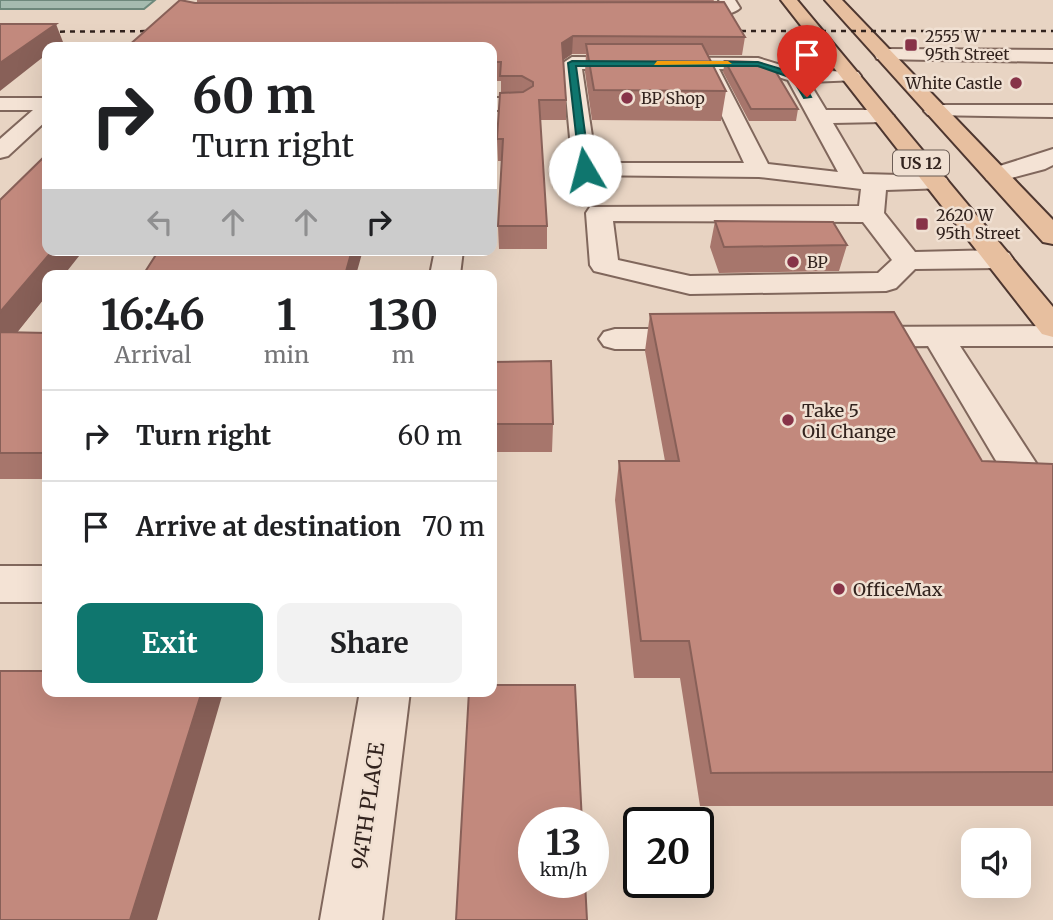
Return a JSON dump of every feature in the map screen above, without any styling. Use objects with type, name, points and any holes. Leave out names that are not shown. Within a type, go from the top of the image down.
[{"type":"main road","name":"US 12","points":[[789,0],[1053,327]]},
{"type":"main road","name":"US 12","points":[[832,0],[1053,236]]},
{"type":"street","points":[[664,12],[719,12],[732,8],[727,0]]},
{"type":"street","points":[[884,55],[1053,56]]},
{"type":"street","points":[[851,76],[796,76],[758,64],[572,63],[585,170],[759,170],[864,182],[937,183]]},
{"type":"street","points":[[707,64],[759,170]]},
{"type":"street","points":[[796,76],[818,117],[864,182],[871,214],[907,261]]},
{"type":"street","points":[[0,104],[42,107]]},
{"type":"street","points":[[497,104],[522,104]]},
{"type":"street","points":[[935,111],[1053,111]]},
{"type":"street","points":[[0,151],[42,112]]},
{"type":"street","points":[[818,117],[883,116]]},
{"type":"street","points":[[996,175],[1037,164],[1053,156]]},
{"type":"street","points":[[871,214],[599,213],[604,265],[690,285],[886,282],[907,261],[999,260]]},
{"type":"street","points":[[938,336],[1031,486]]},
{"type":"street","points":[[830,337],[1053,336]]},
{"type":"street","points":[[615,340],[722,338]]},
{"type":"street","points":[[0,584],[42,584]]},
{"type":"street","name":"94TH PLACE","points":[[351,920],[383,697]]},
{"type":"shaded area","points":[[0,0],[155,0],[144,9],[0,9]]},
{"type":"building","points":[[180,0],[195,3],[724,2],[745,37],[573,36],[562,43],[566,100],[539,100],[547,226],[498,226],[503,139],[497,139],[500,93],[523,92],[533,86],[533,82],[522,76],[500,76],[501,62],[497,62],[497,42],[133,42]]},
{"type":"building","points":[[0,24],[56,24],[0,63]]},
{"type":"building","points":[[586,44],[702,44],[726,91],[594,90]]},
{"type":"building","points":[[725,61],[754,62],[756,66],[773,67],[798,109],[751,109]]},
{"type":"building","points":[[42,159],[42,256],[48,256],[0,312],[0,200]]},
{"type":"building","points":[[715,221],[833,222],[847,245],[724,247]]},
{"type":"building","points":[[155,256],[350,256],[346,270],[146,270]]},
{"type":"building","name":"OfficeMax","points":[[894,312],[982,461],[1053,464],[1053,772],[711,773],[689,641],[641,641],[619,461],[679,461],[650,314]]},
{"type":"building","points":[[0,332],[42,333],[42,453],[0,453]]},
{"type":"building","points":[[551,361],[553,424],[497,424],[497,362]]},
{"type":"building","points":[[0,671],[42,671],[42,697],[200,697],[130,920],[0,920]]},
{"type":"building","points":[[497,685],[575,685],[581,807],[518,807],[518,898],[586,898],[587,920],[456,920],[469,697],[497,697]]},
{"type":"railway","points":[[0,32],[164,31]]},
{"type":"railway","points":[[721,31],[1053,31]]},
{"type":"slow traffic","points":[[657,64],[728,64]]},
{"type":"place","name":"2555 W 95th Street","points":[[911,45]]},
{"type":"place","name":"White Castle","points":[[1016,83]]},
{"type":"place","name":"BP Shop","points":[[627,98]]},
{"type":"place","name":"2620 W 95th Street","points":[[922,224]]},
{"type":"place","name":"BP","points":[[793,262]]},
{"type":"place","name":"Take 5 Oil Change","points":[[788,420]]},
{"type":"place","name":"OfficeMax","points":[[839,589]]},
{"type":"route","points":[[585,170],[572,63],[758,64],[796,76],[807,97]]}]
